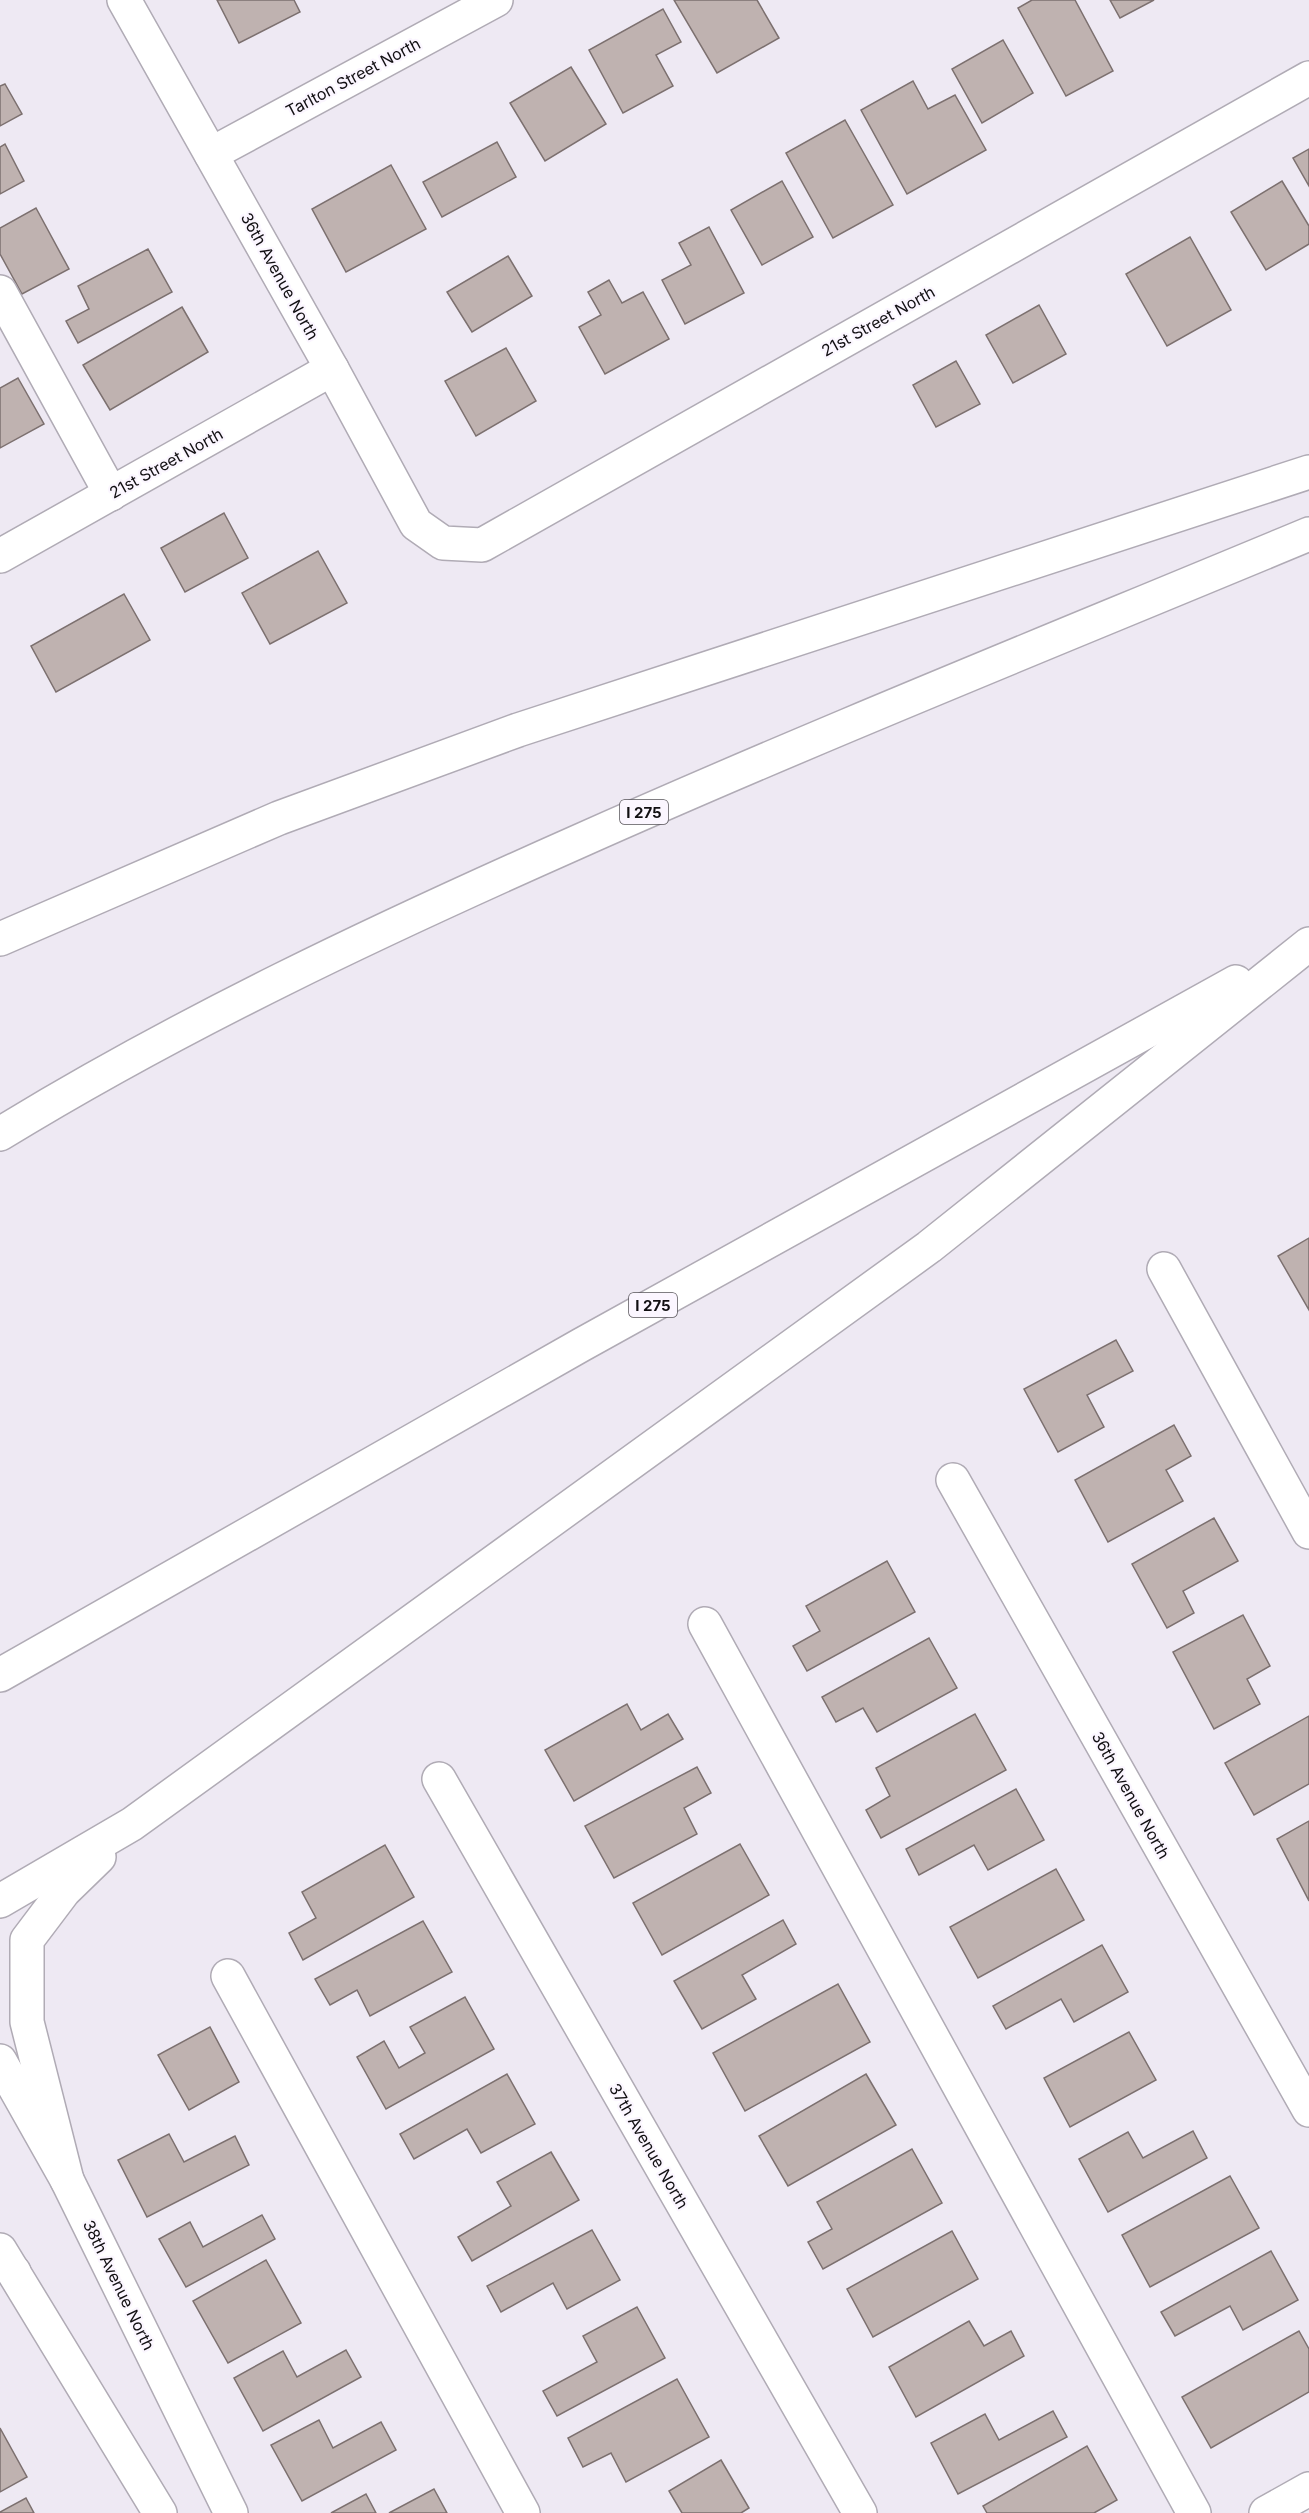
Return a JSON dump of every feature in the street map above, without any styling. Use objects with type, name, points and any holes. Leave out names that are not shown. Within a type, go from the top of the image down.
[{"type":"main road","name":"36th Avenue North","points":[[124,0],[332,369],[416,524],[443,543]]},
{"type":"main road","name":"Tarlton Street North","points":[[211,154],[496,0]]},
{"type":"main road","name":"21st Street North","points":[[443,543],[482,545],[1309,78]]},
{"type":"main road","points":[[0,292],[111,494]]},
{"type":"main road","name":"21st Street North","points":[[0,556],[332,369]]},
{"type":"main road","points":[[0,939],[279,818],[518,730],[1309,472]]},
{"type":"main road","name":"I 275","points":[[0,1134],[40,1109],[309,965],[441,902],[706,784],[1309,534]]},
{"type":"main road","points":[[0,1900],[132,1824],[929,1246],[1309,942]]},
{"type":"main road","name":"I 275","points":[[0,1676],[581,1345],[1309,942]]},
{"type":"main road","points":[[1164,1269],[1309,1532]]},
{"type":"main road","name":"36th Avenue North","points":[[953,1480],[1309,2110]]},
{"type":"main road","points":[[705,1623],[1194,2513]]},
{"type":"main road","name":"37th Avenue North","points":[[439,1779],[860,2513]]},
{"type":"main road","points":[[67,2180],[27,2022],[27,1940],[64,1891],[132,1824]]},
{"type":"main road","points":[[228,1977],[523,2513]]},
{"type":"main road","name":"38th Avenue North","points":[[0,2061],[67,2180],[231,2513]]},
{"type":"main road","points":[[4,2260],[160,2513]]},
{"type":"main road","points":[[1266,2513],[1309,2489]]},
{"type":"building","points":[[217,0],[294,0],[300,12],[239,43]]},
{"type":"building","points":[[674,0],[757,0],[779,38],[717,73]]},
{"type":"building","points":[[1032,0],[1075,0],[1113,71],[1066,96],[1018,8]]},
{"type":"building","points":[[1110,0],[1154,0],[1120,18]]},
{"type":"building","points":[[663,9],[681,42],[656,55],[673,86],[623,113],[589,50]]},
{"type":"building","points":[[1003,40],[1033,93],[982,123],[952,69]]},
{"type":"building","points":[[571,67],[606,124],[545,161],[510,103]]},
{"type":"building","points":[[913,81],[928,109],[955,95],[986,150],[907,194],[861,110]]},
{"type":"building","points":[[5,84],[22,114],[0,126],[0,86]]},
{"type":"building","points":[[845,120],[893,205],[833,238],[786,153]]},
{"type":"building","points":[[497,142],[516,177],[442,217],[423,182]]},
{"type":"building","points":[[5,144],[24,181],[0,194],[0,147]]},
{"type":"building","points":[[1309,149],[1309,186],[1293,158]]},
{"type":"building","points":[[391,165],[426,229],[346,272],[312,209]]},
{"type":"building","points":[[782,181],[813,237],[762,265],[731,210]]},
{"type":"building","points":[[1282,181],[1309,226],[1309,244],[1266,270],[1231,212]]},
{"type":"building","points":[[36,208],[69,269],[22,294],[0,254],[0,228]]},
{"type":"building","points":[[709,227],[744,293],[685,324],[662,280],[691,265],[679,243]]},
{"type":"building","points":[[1190,237],[1231,310],[1167,346],[1126,274]]},
{"type":"building","points":[[148,249],[172,292],[78,343],[66,321],[89,309],[78,286]]},
{"type":"building","points":[[508,256],[532,296],[472,332],[447,292]]},
{"type":"building","points":[[609,280],[622,303],[643,292],[669,339],[605,374],[579,327],[601,315],[588,292]]},
{"type":"building","points":[[1039,305],[1066,354],[1013,383],[986,335]]},
{"type":"building","points":[[182,307],[208,352],[110,410],[83,365]]},
{"type":"building","points":[[506,348],[536,401],[476,436],[445,381]]},
{"type":"building","points":[[956,361],[980,404],[936,427],[913,385]]},
{"type":"building","points":[[18,378],[44,424],[0,448],[0,388]]},
{"type":"building","points":[[224,513],[248,558],[185,592],[161,548]]},
{"type":"building","points":[[318,551],[347,603],[270,644],[242,593]]},
{"type":"building","points":[[124,594],[150,640],[56,692],[31,646]]},
{"type":"building","points":[[1309,1238],[1309,1310],[1278,1256]]},
{"type":"building","points":[[1116,1340],[1133,1371],[1087,1395],[1104,1427],[1058,1452],[1024,1389]]},
{"type":"building","points":[[1174,1425],[1191,1456],[1166,1470],[1183,1501],[1108,1542],[1075,1480]]},
{"type":"building","points":[[1214,1518],[1238,1561],[1183,1591],[1194,1613],[1167,1628],[1132,1564]]},
{"type":"building","points":[[887,1561],[915,1612],[807,1671],[793,1646],[820,1631],[806,1606]]},
{"type":"building","points":[[1243,1615],[1270,1666],[1247,1679],[1260,1704],[1214,1729],[1173,1652]]},
{"type":"building","points":[[929,1638],[957,1688],[877,1732],[863,1708],[836,1722],[822,1697]]},
{"type":"building","points":[[627,1704],[641,1730],[668,1714],[683,1739],[574,1801],[545,1750]]},
{"type":"building","points":[[975,1714],[1006,1770],[881,1838],[866,1810],[890,1796],[876,1768]]},
{"type":"building","points":[[1309,1716],[1309,1784],[1254,1815],[1225,1763]]},
{"type":"building","points":[[697,1767],[711,1793],[684,1808],[697,1834],[614,1878],[585,1826]]},
{"type":"building","points":[[1016,1789],[1044,1840],[988,1870],[974,1845],[919,1875],[906,1849]]},
{"type":"building","points":[[1309,1821],[1309,1901],[1277,1839]]},
{"type":"building","points":[[740,1844],[769,1895],[662,1955],[633,1903]]},
{"type":"building","points":[[385,1845],[414,1897],[303,1960],[289,1933],[316,1918],[302,1892]]},
{"type":"building","points":[[1056,1869],[1084,1920],[978,1978],[950,1927]]},
{"type":"building","points":[[783,1920],[796,1944],[742,1975],[756,1999],[702,2029],[674,1981]]},
{"type":"building","points":[[423,1921],[452,1972],[370,2016],[357,1990],[330,2005],[315,1979]]},
{"type":"building","points":[[1102,1945],[1128,1992],[1074,2022],[1061,1999],[1006,2029],[993,2006]]},
{"type":"building","points":[[838,1984],[870,2042],[745,2111],[713,2053]]},
{"type":"building","points":[[465,1997],[494,2049],[386,2109],[357,2057],[384,2041],[399,2068],[425,2053],[410,2027]]},
{"type":"building","points":[[210,2027],[239,2082],[189,2110],[158,2055]]},
{"type":"building","points":[[1129,2032],[1156,2080],[1070,2127],[1044,2078]]},
{"type":"building","points":[[507,2074],[535,2124],[481,2153],[467,2129],[414,2159],[400,2134]]},
{"type":"building","points":[[866,2074],[896,2125],[788,2186],[759,2136]]},
{"type":"building","points":[[1193,2131],[1207,2158],[1108,2212],[1079,2159],[1128,2132],[1143,2158]]},
{"type":"building","points":[[169,2134],[184,2162],[235,2136],[249,2165],[147,2217],[118,2160]]},
{"type":"building","points":[[912,2149],[942,2203],[823,2269],[808,2242],[832,2229],[817,2202]]},
{"type":"building","points":[[551,2152],[579,2200],[472,2261],[458,2237],[511,2206],[497,2182]]},
{"type":"building","points":[[1230,2176],[1259,2228],[1150,2287],[1122,2235]]},
{"type":"building","points":[[262,2215],[275,2239],[186,2287],[159,2239],[190,2222],[203,2247]]},
{"type":"building","points":[[592,2230],[620,2280],[567,2309],[553,2283],[501,2312],[487,2286]]},
{"type":"building","points":[[952,2231],[978,2279],[873,2337],[847,2289]]},
{"type":"building","points":[[1271,2251],[1298,2300],[1243,2330],[1230,2306],[1175,2336],[1161,2312]]},
{"type":"building","points":[[266,2260],[301,2323],[228,2363],[193,2301]]},
{"type":"building","points":[[637,2307],[665,2358],[557,2416],[543,2391],[597,2362],[583,2336]]},
{"type":"building","points":[[969,2321],[984,2346],[1011,2331],[1024,2356],[916,2417],[889,2367]]},
{"type":"building","points":[[1299,2331],[1309,2349],[1309,2392],[1211,2448],[1182,2397]]},
{"type":"building","points":[[346,2350],[361,2377],[263,2431],[234,2378],[283,2351],[297,2377]]},
{"type":"building","points":[[677,2379],[709,2437],[626,2482],[611,2453],[583,2467],[568,2438]]},
{"type":"building","points":[[1053,2411],[1067,2437],[958,2494],[931,2443],[985,2414],[999,2440]]},
{"type":"building","points":[[319,2420],[333,2448],[381,2422],[396,2450],[302,2501],[271,2445]]},
{"type":"building","points":[[0,2428],[27,2477],[0,2492]]},
{"type":"building","points":[[1087,2446],[1117,2500],[1094,2513],[987,2513],[983,2506]]},
{"type":"building","points":[[721,2460],[749,2508],[741,2513],[682,2513],[669,2491]]},
{"type":"building","points":[[434,2489],[447,2513],[389,2513]]},
{"type":"building","points":[[366,2494],[376,2513],[331,2513]]},
{"type":"building","points":[[26,2498],[34,2513],[0,2513],[0,2512]]}]
